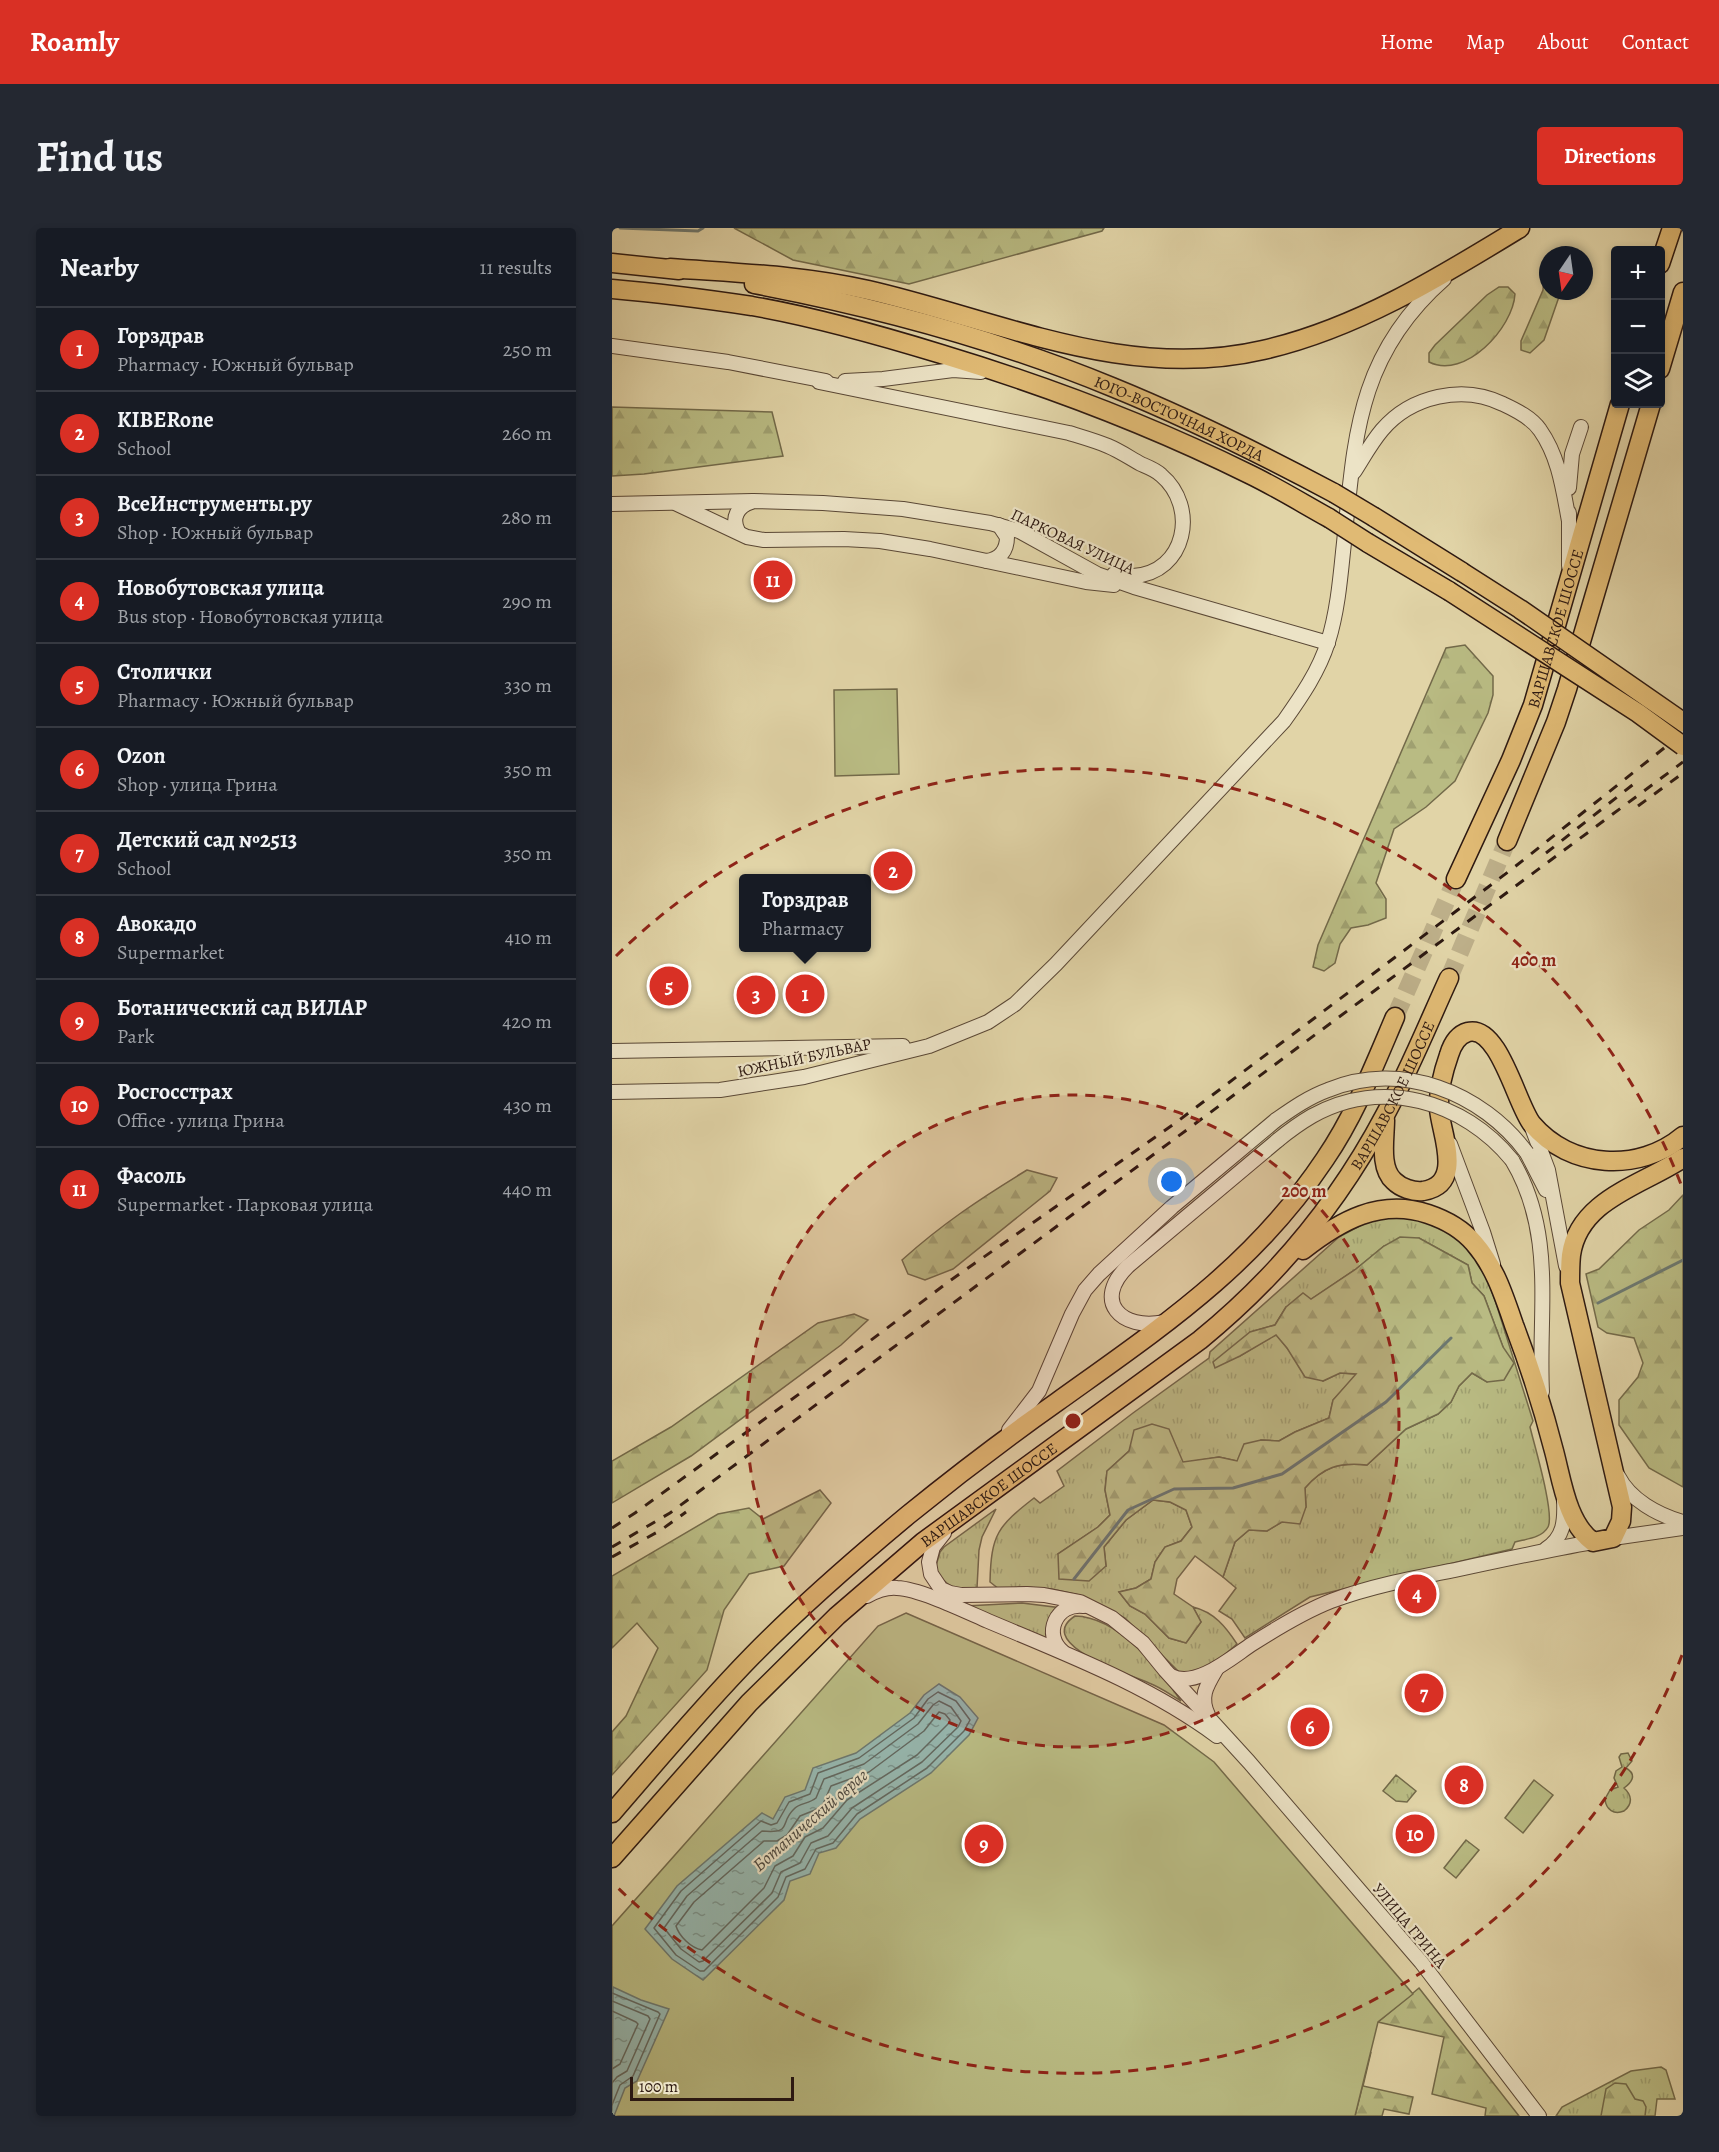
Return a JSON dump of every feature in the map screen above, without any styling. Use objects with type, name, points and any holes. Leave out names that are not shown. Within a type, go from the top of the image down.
[{"type":"main road","points":[[670,268],[795,278],[856,288],[1094,351],[1140,358],[1186,358],[1262,350],[1339,327],[1463,263],[1520,228]]},
{"type":"main road","points":[[1665,249],[1672,228]]},
{"type":"main road","name":"ЮГО-ВОСТОЧНАЯ ХОРДА","points":[[612,263],[670,268],[863,308],[958,334],[1046,362],[1111,387],[1263,455],[1334,493],[1520,609],[1683,722]]},
{"type":"main road","name":"ЮГО-ВОСТОЧНАЯ ХОРДА","points":[[612,289],[753,307],[876,334],[1019,378],[1101,408],[1251,475],[1329,518],[1449,591],[1638,713],[1683,746]]},
{"type":"main road","points":[[1665,356],[1680,316],[1683,292]]},
{"type":"main road","name":"ВАРШАВСКОЕ ШОССЕ","points":[[1456,879],[1511,760],[1533,705],[1619,408]]},
{"type":"main road","name":"ВАРШАВСКОЕ ШОССЕ","points":[[1507,841],[1556,722],[1567,689],[1650,408]]},
{"type":"main road","name":"ВАРШАВСКОЕ ШОССЕ","points":[[612,1858],[749,1703],[837,1616],[923,1542],[1200,1340],[1248,1299],[1273,1273],[1330,1203],[1363,1154],[1386,1115],[1449,978]]},
{"type":"main road","name":"ВАРШАВСКОЕ ШОССЕ","points":[[612,1813],[726,1683],[805,1603],[896,1525],[988,1451],[1172,1320],[1250,1252],[1288,1209],[1338,1139],[1363,1094],[1395,1017]]},
{"type":"main road","points":[[1386,1115],[1387,1172],[1397,1184],[1406,1189],[1423,1191],[1430,1189],[1442,1180],[1448,1165],[1446,1133],[1439,1109],[1441,1083],[1455,1041],[1468,1032],[1482,1033],[1493,1044],[1530,1123],[1549,1141],[1567,1152],[1595,1160],[1622,1162],[1652,1154],[1672,1145],[1683,1136]]},
{"type":"main road","points":[[1273,1273],[1311,1244],[1362,1214],[1391,1208],[1422,1212],[1455,1227],[1484,1255],[1499,1284],[1545,1412],[1564,1491],[1577,1525],[1593,1542],[1613,1538],[1619,1528],[1622,1514],[1611,1455],[1570,1283],[1571,1254],[1579,1230],[1595,1210],[1614,1196],[1667,1169],[1683,1158]]},
{"type":"street","name":"ЮЖНЫЙ БУЛЬВАР","points":[[612,1092],[720,1090],[804,1077],[929,1046],[988,1022],[1015,1004],[1056,964],[1284,722],[1308,686],[1328,643],[1339,590],[1358,422],[1377,364],[1408,316],[1433,289],[1463,263]]},
{"type":"street","points":[[612,346],[728,363],[1069,433],[1108,446],[1161,475],[1174,489],[1184,518],[1183,535],[1177,549],[1165,564],[1149,572],[1133,576],[1092,571]]},
{"type":"street","points":[[819,382],[883,379],[953,370],[987,372],[1019,378]]},
{"type":"street","points":[[1352,477],[1382,430],[1399,414],[1421,402],[1449,394],[1472,394],[1496,400],[1519,412],[1539,428],[1550,446],[1560,472],[1569,521]]},
{"type":"street","points":[[1569,586],[1570,463],[1581,428]]},
{"type":"street","points":[[738,531],[735,520],[739,508],[753,501]]},
{"type":"street","name":"ПАРКОВАЯ УЛИЦА","points":[[612,504],[753,501],[903,509],[999,525],[1019,531],[1092,571],[1134,587]]},
{"type":"street","name":"ПАРКОВАЯ УЛИЦА","points":[[675,503],[747,537],[764,540],[844,538],[880,541],[1086,582],[1134,587]]},
{"type":"street","points":[[987,561],[996,560],[1005,549],[1007,537],[999,525]]},
{"type":"street","points":[[1134,587],[1328,643]]},
{"type":"street","name":"ЮЖНЫЙ БУЛЬВАР","points":[[612,1051],[929,1046]]},
{"type":"street","points":[[988,1451],[1013,1426],[1039,1391],[1072,1314],[1086,1290],[1099,1274],[1172,1207],[1276,1120],[1308,1098],[1344,1084],[1380,1079],[1412,1081],[1441,1088],[1473,1103],[1503,1126],[1527,1153],[1546,1188],[1558,1223]]},
{"type":"street","points":[[1172,1320],[1143,1325],[1125,1318],[1113,1304],[1112,1291],[1117,1279],[1128,1266],[1278,1140],[1314,1115],[1336,1106],[1364,1099],[1396,1097],[1435,1105],[1464,1118],[1491,1137],[1512,1160],[1530,1195],[1540,1234],[1542,1262],[1541,1371],[1545,1412]]},
{"type":"street","points":[[1530,1123],[1548,1170],[1570,1283]]},
{"type":"street","points":[[1446,1133],[1484,1232],[1499,1284]]},
{"type":"street","points":[[1611,1455],[1620,1479],[1637,1499],[1661,1514],[1683,1522]]},
{"type":"street","points":[[1544,1550],[1560,1536],[1564,1527],[1564,1491]]},
{"type":"street","name":"УЛИЦА ГРИНА","points":[[983,1498],[939,1538],[933,1547],[929,1568],[933,1580],[941,1589],[961,1595],[1044,1595],[1080,1602],[1097,1610],[1136,1636],[1189,1697],[1204,1721]]},
{"type":"street","points":[[1613,1538],[1683,1528]]},
{"type":"street","points":[[1171,1677],[1182,1680],[1203,1675],[1283,1624],[1330,1601],[1415,1578],[1544,1550],[1593,1542]]},
{"type":"street","name":"УЛИЦА ГРИНА","points":[[837,1616],[878,1590],[906,1589],[975,1615],[1065,1654],[1155,1695],[1204,1721],[1249,1762],[1421,1962],[1539,2116]]},
{"type":"street","points":[[1065,1654],[1054,1641],[1054,1626],[1059,1614],[1065,1609],[1078,1605],[1097,1610]]},
{"type":"street","points":[[1204,1721],[1204,1693],[1217,1668]]},
{"type":"street","points":[[1189,1697],[1195,1684],[1203,1675]]},
{"type":"green space","points":[[734,228],[1104,228],[1102,231],[909,284],[793,260]]},
{"type":"green space","points":[[1499,287],[1508,287],[1515,294],[1506,322],[1485,348],[1457,364],[1443,366],[1429,362],[1429,353],[1435,345],[1487,295]]},
{"type":"green space","points":[[1539,299],[1558,300],[1544,340],[1530,353],[1521,350],[1521,341]]},
{"type":"green space","points":[[612,407],[772,412],[783,456],[612,476]]},
{"type":"green space","points":[[1465,645],[1493,676],[1493,695],[1488,713],[1455,781],[1426,807],[1394,829],[1376,883],[1386,899],[1386,918],[1351,928],[1340,944],[1335,963],[1324,971],[1313,967],[1318,945],[1446,648]]},
{"type":"green space","points":[[897,689],[899,774],[835,776],[834,690]]},
{"type":"green space","points":[[1027,1170],[1057,1178],[1050,1191],[953,1269],[925,1280],[908,1274],[902,1260],[962,1212]]},
{"type":"green space","points":[[1683,1195],[1683,1487],[1649,1468],[1619,1425],[1619,1400],[1638,1377],[1643,1363],[1634,1338],[1607,1333],[1598,1327],[1586,1274],[1599,1269],[1639,1230],[1669,1210]]},
{"type":"green space","points":[[1400,1217],[1424,1220],[1467,1244],[1487,1279],[1533,1421],[1530,1427],[1549,1508],[1548,1527],[1542,1534],[1515,1542],[1512,1549],[1310,1597],[1245,1638],[1232,1619],[1219,1611],[1236,1588],[1223,1577],[1235,1542],[1249,1530],[1267,1531],[1306,1507],[1305,1488],[1325,1471],[1340,1465],[1367,1465],[1406,1429],[1438,1414],[1451,1402],[1459,1386],[1472,1373],[1487,1382],[1503,1347],[1484,1296],[1472,1283],[1468,1265],[1419,1238],[1384,1246],[1356,1269],[1310,1300],[1286,1307],[1275,1325],[1250,1332],[1240,1356],[1276,1334],[1287,1348],[1323,1381],[1340,1373],[1357,1374],[1333,1400],[1329,1418],[1279,1441],[1261,1440],[1237,1461],[1219,1457],[1183,1463],[1129,1451],[1107,1471],[1105,1490],[1110,1515],[1098,1527],[1058,1554],[1106,1566],[1104,1547],[1126,1520],[1153,1500],[1170,1502],[1186,1510],[1192,1527],[1181,1541],[1165,1547],[1155,1562],[1151,1579],[1136,1588],[1119,1592],[1130,1606],[1145,1614],[1169,1638],[1186,1643],[1201,1622],[1193,1607],[1207,1612],[1224,1626],[1237,1644],[1224,1655],[1196,1671],[1179,1672],[1125,1618],[1101,1605],[1079,1595],[1052,1589],[1023,1587],[999,1589],[990,1582],[992,1553],[999,1532],[1012,1516],[1034,1498],[1040,1503],[1064,1486],[1057,1471],[1209,1358],[1210,1352],[1339,1237],[1367,1222]]},
{"type":"green space","points":[[1400,1237],[1419,1238],[1468,1265],[1472,1283],[1484,1296],[1503,1347],[1514,1363],[1504,1380],[1487,1382],[1472,1373],[1459,1386],[1451,1402],[1438,1414],[1406,1429],[1367,1465],[1340,1465],[1318,1475],[1305,1488],[1306,1507],[1300,1524],[1282,1522],[1267,1531],[1249,1530],[1235,1542],[1223,1577],[1195,1556],[1177,1579],[1174,1594],[1193,1607],[1201,1622],[1186,1643],[1169,1638],[1145,1614],[1130,1606],[1119,1592],[1136,1588],[1151,1579],[1155,1562],[1165,1547],[1181,1541],[1192,1527],[1186,1510],[1170,1502],[1153,1500],[1126,1520],[1104,1547],[1106,1566],[1089,1581],[1059,1579],[1058,1554],[1098,1527],[1110,1515],[1105,1490],[1107,1471],[1129,1451],[1134,1430],[1152,1424],[1169,1429],[1183,1462],[1219,1457],[1237,1461],[1244,1444],[1261,1440],[1279,1441],[1329,1418],[1333,1400],[1356,1374],[1340,1373],[1323,1381],[1305,1377],[1276,1335],[1215,1368],[1213,1362],[1250,1332],[1275,1325],[1286,1307],[1303,1293],[1311,1299]]},
{"type":"green space","points":[[854,1314],[868,1320],[841,1345],[691,1456],[612,1503],[612,1461],[671,1427],[818,1323]]},
{"type":"green space","points":[[820,1490],[831,1503],[784,1566],[749,1574],[724,1610],[707,1670],[612,1775],[612,1732],[626,1716],[658,1648],[637,1623],[612,1648],[612,1576],[718,1514],[749,1508],[763,1519]]},
{"type":"green space","points":[[996,1509],[982,1537],[977,1588],[962,1589],[947,1584],[935,1569],[940,1552]]},
{"type":"green space","points":[[1022,1603],[1062,1608],[1050,1640],[965,1606]]},
{"type":"green space","points":[[906,1613],[1164,1725],[1214,1762],[1413,1994],[1378,2022],[1355,2116],[612,2116],[612,1926],[878,1626]]},
{"type":"green space","points":[[1075,1616],[1107,1625],[1136,1646],[1181,1701],[1153,1685],[1106,1666],[1075,1647],[1066,1637],[1065,1627]]},
{"type":"green space","points":[[1628,1753],[1632,1761],[1626,1768],[1632,1776],[1631,1781],[1624,1788],[1629,1794],[1630,1802],[1624,1811],[1614,1812],[1609,1809],[1605,1799],[1610,1790],[1618,1787],[1614,1778],[1616,1771],[1622,1767],[1619,1757],[1621,1754]]},
{"type":"green space","points":[[1396,1775],[1416,1791],[1407,1802],[1396,1801],[1383,1791]]},
{"type":"green space","points":[[1534,1780],[1553,1795],[1523,1833],[1505,1818]]},
{"type":"green space","points":[[1466,1840],[1479,1850],[1456,1878],[1444,1868]]},
{"type":"green space","points":[[1419,1988],[1519,2116],[1485,2116],[1486,2108],[1432,2094],[1444,2037],[1378,2022]]},
{"type":"green space","points":[[1371,2052],[1363,2086],[1413,2097],[1409,2114],[1384,2109],[1382,2116],[1355,2116]]},
{"type":"green space","points":[[1661,2067],[1666,2070],[1675,2099],[1657,2099],[1655,2116],[1556,2116],[1562,2107],[1631,2071]]},
{"type":"green space","points":[[1615,2083],[1626,2084],[1635,2099],[1643,2101],[1646,2107],[1645,2116],[1601,2116],[1606,2089]]},
{"type":"water","points":[[939,1684],[960,1697],[978,1718],[969,1735],[931,1773],[860,1819],[836,1848],[819,1853],[810,1874],[790,1881],[784,1900],[703,1980],[672,1959],[645,1929],[677,1886],[762,1813],[773,1819],[785,1797],[805,1790],[813,1768],[856,1753],[910,1713],[924,1695]]},
{"type":"water","points":[[613,1987],[641,2000],[669,2009],[637,2081],[625,2088],[614,2116],[612,2116]]},
{"type":"waterway","points":[[620,228],[698,231],[703,228]]},
{"type":"waterway","name":"Ботанический овраг","points":[[1598,1303],[1683,1260]]},
{"type":"waterway","name":"Ботанический овраг","points":[[1074,1579],[1128,1510],[1174,1489],[1233,1488],[1282,1474],[1386,1402],[1451,1338]]},
{"type":"tunnel","points":[[1449,978],[1507,841]]},
{"type":"tunnel","points":[[1395,1017],[1456,879]]},
{"type":"railway","points":[[612,1528],[806,1389],[951,1280],[1174,1124],[1512,869],[1683,733]]},
{"type":"railway","points":[[612,1547],[670,1513],[1683,762]]},
{"type":"railway","points":[[1638,806],[1683,773]]},
{"type":"railway","points":[[1546,853],[1640,779]]},
{"type":"railway","points":[[612,1557],[661,1530],[686,1512]]},
{"type":"place","name":"Фасоль","points":[[773,580]]},
{"type":"place","name":"KIBERone","points":[[893,871]]},
{"type":"place","name":"Столички","points":[[669,986]]},
{"type":"place","name":"Горздрав","points":[[805,994]]},
{"type":"place","name":"ВсеИнструменты.ру","points":[[756,995]]},
{"type":"place","name":"Новобутовская улица","points":[[1417,1594]]},
{"type":"place","name":"Детский сад №2513","points":[[1424,1693]]},
{"type":"place","name":"Ozon","points":[[1310,1727]]},
{"type":"place","name":"Авокадо","points":[[1464,1785]]},
{"type":"place","name":"Росгосстрах","points":[[1415,1834]]},
{"type":"place","name":"Ботанический сад ВИЛАР","points":[[984,1844]]}]
